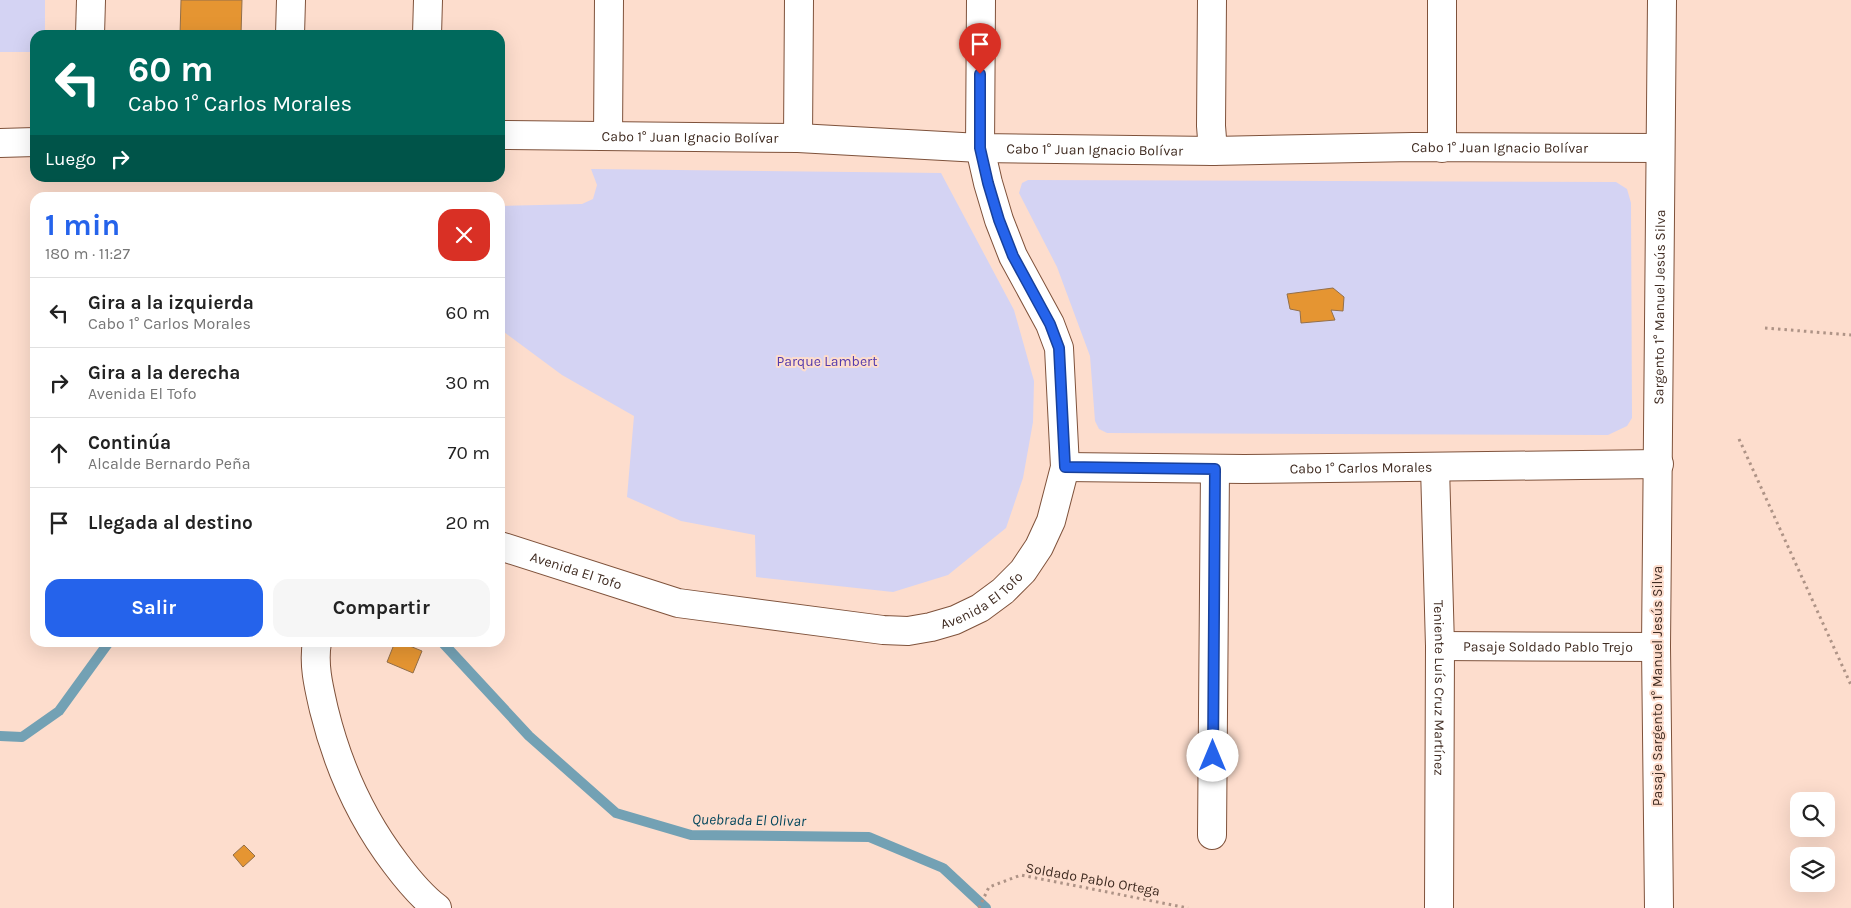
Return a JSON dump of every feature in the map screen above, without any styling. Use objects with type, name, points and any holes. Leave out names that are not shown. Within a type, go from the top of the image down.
[{"type":"street","points":[[90,30],[91,0]]},
{"type":"street","points":[[290,30],[291,0]]},
{"type":"street","points":[[427,30],[428,0]]},
{"type":"street","points":[[608,136],[609,0]]},
{"type":"street","points":[[798,138],[800,0]]},
{"type":"street","name":"Avenida El Tofo","points":[[505,548],[678,603],[883,630],[908,630],[931,627],[955,620],[980,608],[1003,591],[1023,571],[1039,547],[1051,521],[1065,467],[1059,348],[1050,324],[1013,256],[999,220],[980,148],[981,0]]},
{"type":"street","points":[[1212,0],[1211,126],[1213,151]]},
{"type":"street","points":[[1442,0],[1442,148]]},
{"type":"street","points":[[1660,148],[1662,0]]},
{"type":"street","name":"Cabo 1° Juan Ignacio Bolívar","points":[[505,135],[798,138],[980,148],[1213,151],[1660,148]]},
{"type":"street","points":[[0,143],[30,142]]},
{"type":"street","name":"Sargento 1° Manuel Jesús Silva","points":[[1658,464],[1660,148]]},
{"type":"street","name":"Cabo 1° Carlos Morales","points":[[1065,467],[1215,469],[1658,464]]},
{"type":"street","name":"Pasaje Sargento 1° Manuel Jesús Silva","points":[[1658,464],[1656,647],[1659,908]]},
{"type":"street","name":"Teniente Luís Cruz Martínez","points":[[1435,467],[1440,646],[1439,908]]},
{"type":"street","points":[[1212,834],[1215,469]]},
{"type":"street","name":"Pasaje Soldado Pablo Trejo","points":[[1440,646],[1656,647]]},
{"type":"street","points":[[317,647],[318,685],[332,743],[346,781],[364,818],[405,877],[430,903],[438,908]]},
{"type":"path","points":[[1765,328],[1851,335]]},
{"type":"path","points":[[1739,439],[1851,685]]},
{"type":"path","name":"Soldado Pablo Ortega","points":[[980,908],[989,887],[1022,875],[1188,908]]},
{"type":"green space","points":[[0,0],[45,0],[45,30],[30,30],[30,52],[0,52]]},
{"type":"green space","name":"Parque Lambert","points":[[591,169],[941,173],[1014,310],[1034,381],[1033,422],[1023,478],[1006,528],[948,575],[893,592],[756,577],[755,535],[681,521],[627,497],[634,416],[562,375],[505,333],[505,206],[582,204],[593,199],[597,185]]},
{"type":"green space","points":[[1028,180],[1616,182],[1627,189],[1631,203],[1632,418],[1627,426],[1608,435],[1107,433],[1099,429],[1095,421],[1090,356],[1057,267],[1019,193],[1022,183]]},
{"type":"building","points":[[181,0],[242,0],[241,30],[180,30]]},
{"type":"building","points":[[1333,288],[1344,297],[1343,311],[1331,310],[1335,320],[1301,323],[1300,311],[1290,309],[1287,294]]},
{"type":"building","points":[[393,647],[412,647],[422,651],[413,673],[387,662]]},
{"type":"building","points":[[244,845],[255,856],[243,867],[233,855]]},
{"type":"waterway","name":"Quebrada El Olivar","points":[[0,736],[22,737],[59,711],[105,647]]},
{"type":"waterway","name":"Quebrada El Olivar","points":[[447,647],[529,736],[616,813],[691,835],[869,837],[943,868],[986,908]]},
{"type":"route","points":[[980,74],[980,148],[988,183],[999,220],[1013,256],[1050,324],[1059,348],[1065,467],[1215,469],[1213,756]]}]
